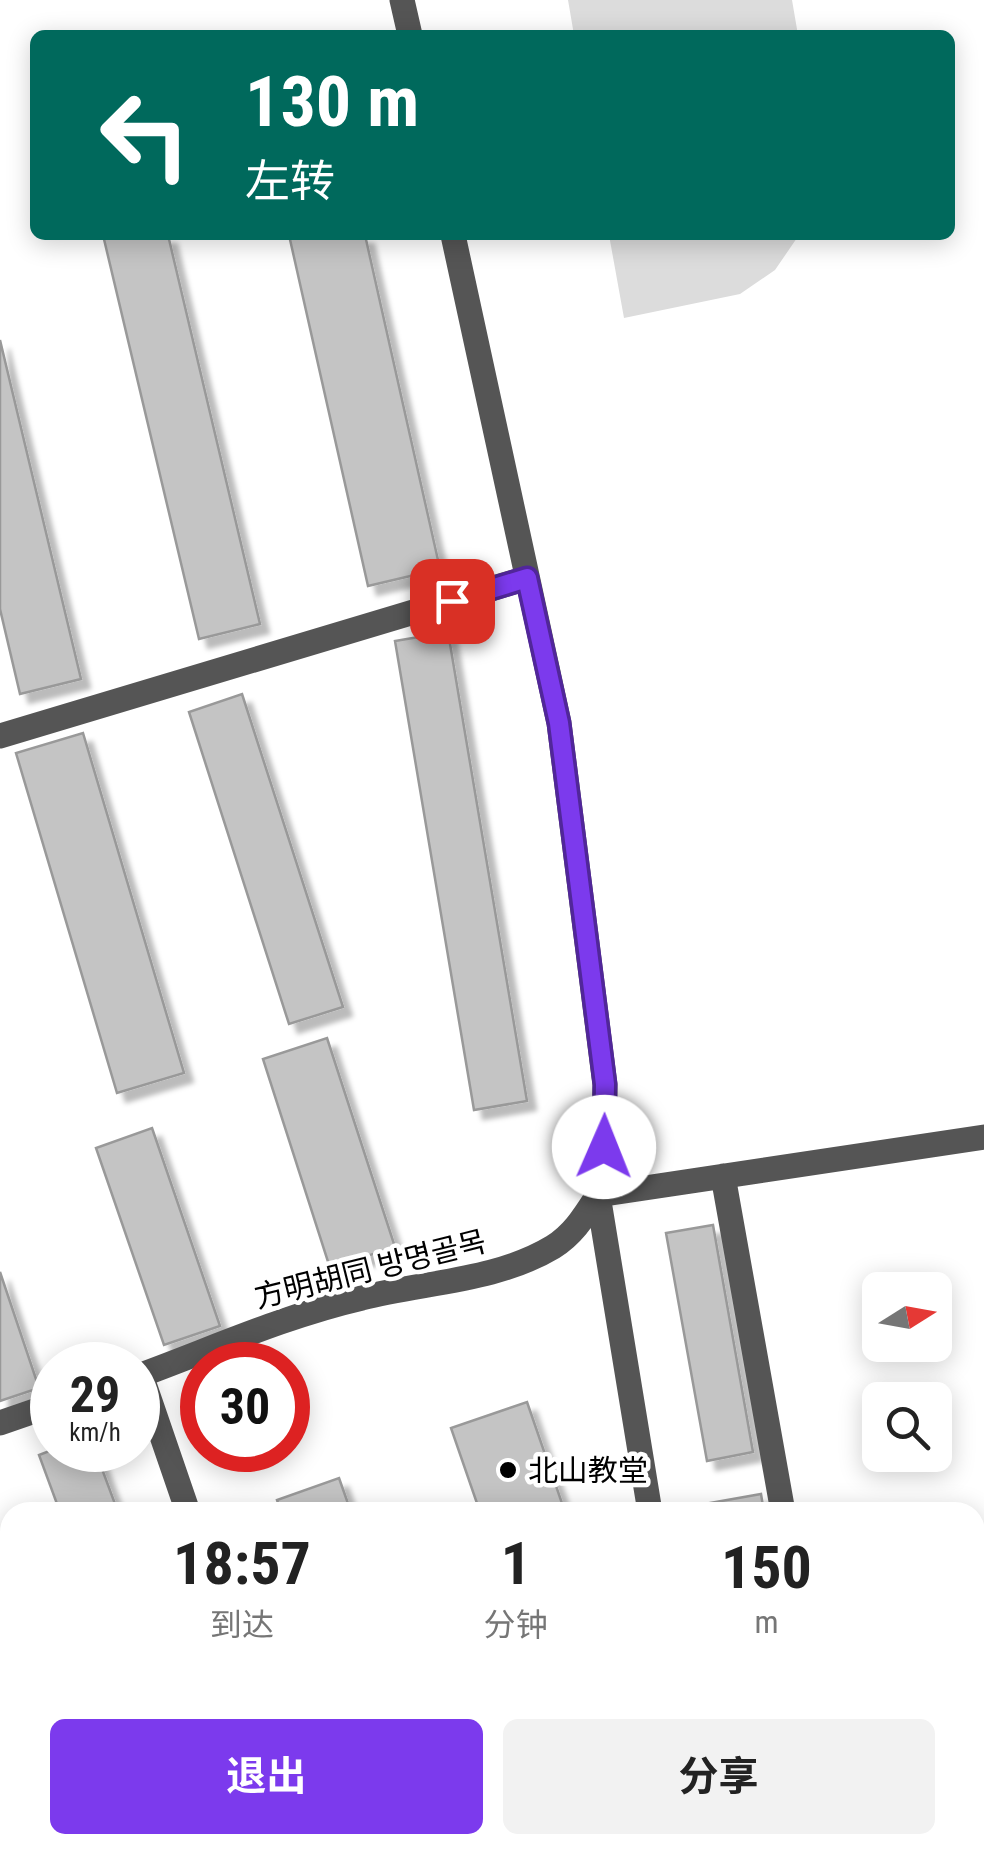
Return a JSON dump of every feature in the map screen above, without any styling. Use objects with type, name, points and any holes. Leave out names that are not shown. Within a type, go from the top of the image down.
[{"type":"street","points":[[402,0],[409,30]]},
{"type":"street","points":[[454,240],[559,723],[605,1084],[598,1195],[648,1502]]},
{"type":"street","points":[[0,736],[527,578]]},
{"type":"street","points":[[598,1195],[984,1137]]},
{"type":"street","points":[[723,1176],[781,1502]]},
{"type":"street","name":"方明胡同 방명골목","points":[[160,1367],[282,1321],[362,1298],[513,1265],[554,1246],[576,1228],[598,1195]]},
{"type":"street","points":[[0,1423],[30,1413]]},
{"type":"street","points":[[160,1434],[184,1502]]},
{"type":"shaded area","points":[[568,0],[792,0],[797,30],[573,30]]},
{"type":"shaded area","points":[[610,240],[796,240],[775,270],[740,294],[624,318]]},
{"type":"building","points":[[104,240],[169,240],[260,624],[199,639]]},
{"type":"building","points":[[290,240],[366,240],[440,569],[368,586]]},
{"type":"building","points":[[0,340],[81,679],[20,694],[0,609]]},
{"type":"building","points":[[448,632],[527,1101],[474,1110],[395,641]]},
{"type":"building","points":[[242,694],[343,1007],[289,1024],[189,712]]},
{"type":"building","points":[[83,733],[184,1073],[117,1093],[16,753]]},
{"type":"building","points":[[327,1038],[395,1247],[330,1268],[263,1059]]},
{"type":"building","points":[[152,1128],[220,1326],[164,1345],[96,1148]]},
{"type":"building","points":[[713,1225],[753,1452],[707,1461],[666,1233]]},
{"type":"building","points":[[0,1272],[30,1361],[30,1391],[0,1401]]},
{"type":"building","name":"北山教堂","points":[[527,1402],[562,1502],[477,1502],[451,1428]]},
{"type":"building","points":[[45,1472],[103,1472],[114,1502],[56,1502]]},
{"type":"building","points":[[339,1478],[347,1502],[278,1502]]},
{"type":"building","points":[[761,1494],[762,1502],[716,1502]]},
{"type":"place","name":"北山教堂","points":[[508,1470]]},
{"type":"route","points":[[452,601],[527,578],[559,723],[605,1084],[604,1147]]}]
